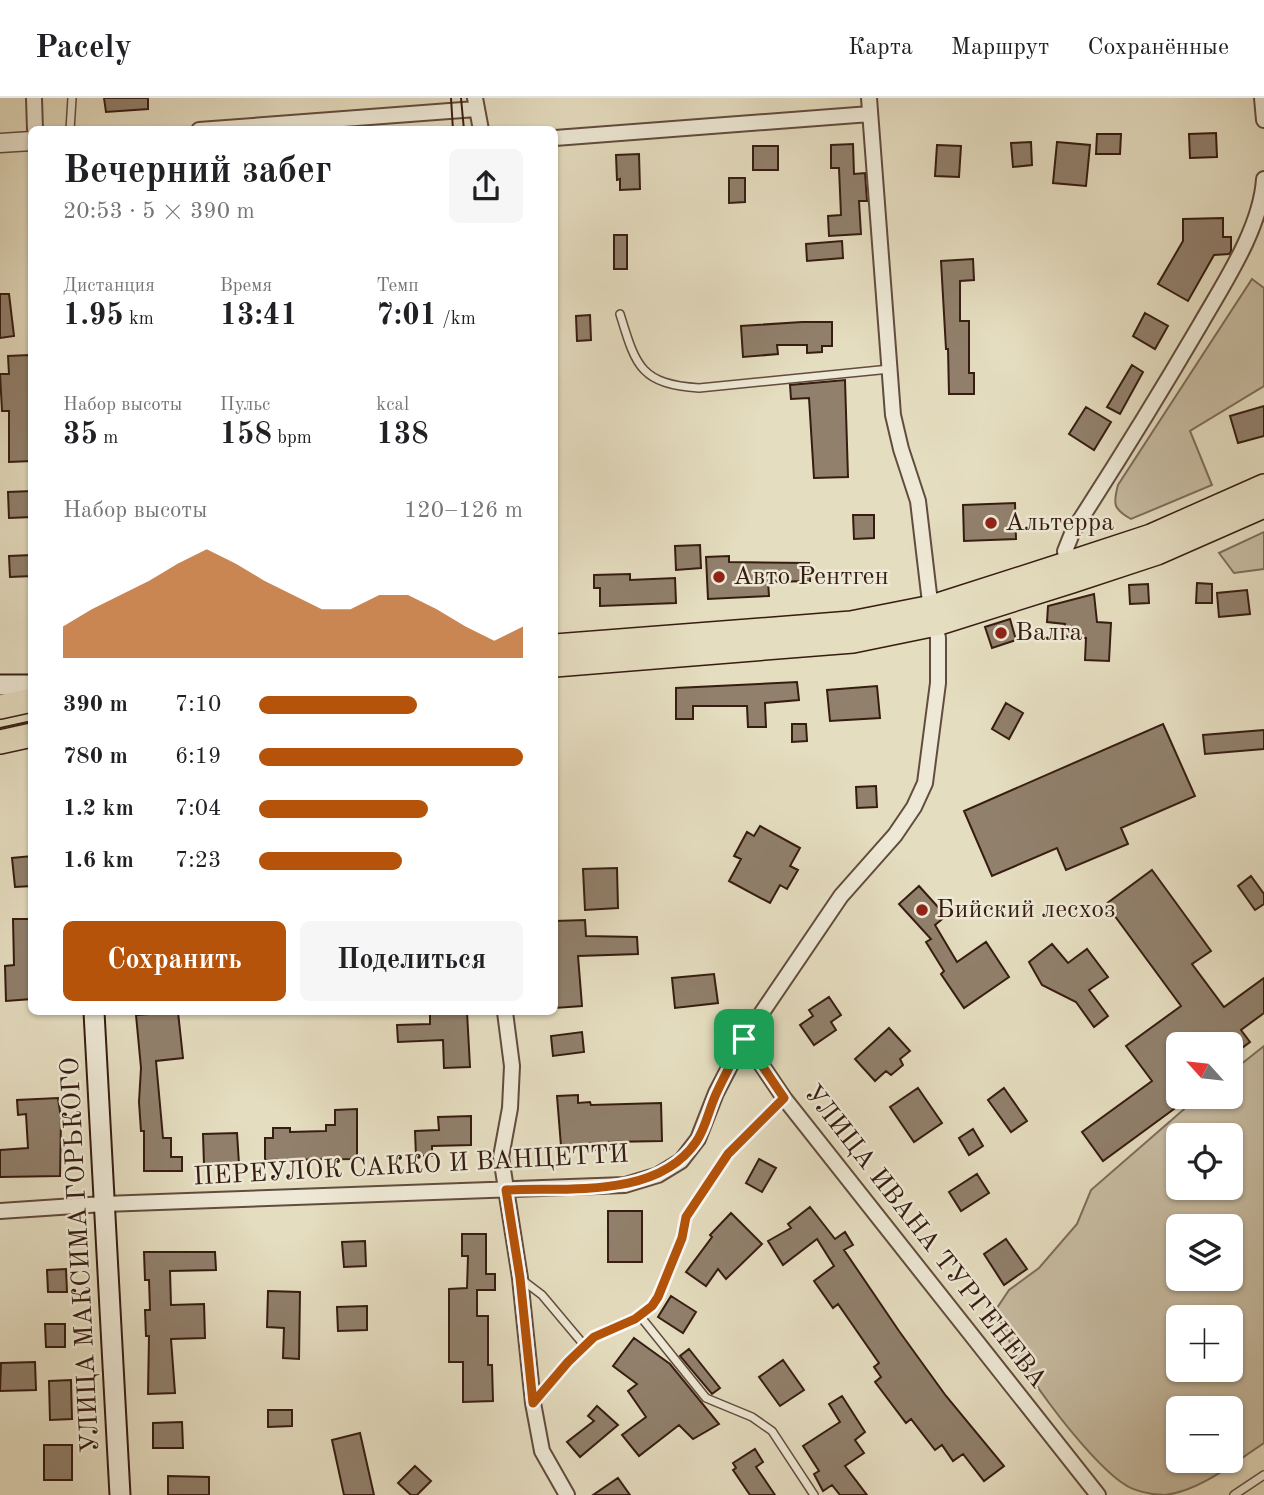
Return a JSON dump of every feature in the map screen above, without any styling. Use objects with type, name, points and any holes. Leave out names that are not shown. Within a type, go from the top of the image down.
[{"type":"main road","points":[[1069,573],[1264,486]]},
{"type":"main road","points":[[558,646],[934,615],[1069,573],[1157,553],[1264,506]]},
{"type":"main road","points":[[558,665],[853,641],[900,634],[934,615]]},
{"type":"main road","points":[[0,685],[28,685]]},
{"type":"main road","points":[[0,707],[28,701]]},
{"type":"main road","points":[[0,742],[28,736]]},
{"type":"main road","name":"УЛИЦА МАКСИМА ГОРЬКОГО","points":[[94,1015],[120,1495]]},
{"type":"street","points":[[34,98],[35,126]]},
{"type":"street","points":[[744,1039],[841,896],[895,835],[914,807],[925,783],[930,759],[939,662],[918,501],[893,415],[869,98]]},
{"type":"street","points":[[1262,98],[1264,120]]},
{"type":"street","points":[[240,126],[475,103],[480,126]]},
{"type":"street","points":[[558,138],[870,114]]},
{"type":"street","points":[[0,143],[28,141]]},
{"type":"street","points":[[1069,573],[1065,551],[1073,531],[1152,408],[1224,284],[1253,223],[1264,179]]},
{"type":"street","points":[[505,1015],[512,1066],[510,1108],[501,1157],[520,1278],[533,1403],[542,1451],[567,1495]]},
{"type":"street","name":"УЛИЦА ИВАНА ТУРГЕНЕВА","points":[[744,1039],[784,1098],[1098,1495]]},
{"type":"street","name":"ПЕРЕУЛОК САККО И ВАНЦЕТТИ","points":[[0,1211],[104,1204],[625,1185],[658,1175],[681,1161],[698,1139],[716,1093],[744,1039]]},
{"type":"lane","points":[[70,126],[72,98]]},
{"type":"lane","points":[[620,314],[637,361],[647,374],[658,382],[677,387],[699,388],[890,369]]},
{"type":"lane","points":[[533,1403],[584,1345],[605,1331],[640,1316],[658,1297],[682,1238],[686,1217],[728,1154],[784,1098]]},
{"type":"lane","points":[[520,1278],[542,1296],[584,1345]]},
{"type":"lane","points":[[640,1316],[706,1398],[752,1417],[772,1431],[814,1495]]},
{"type":"lane","points":[[1234,1495],[1264,1475]]},
{"type":"shaded area","points":[[1252,279],[1264,288],[1264,386],[1190,431],[1212,485],[1131,519],[1116,505],[1118,485]]},
{"type":"shaded area","points":[[1264,532],[1264,569],[1234,573],[1219,553]]},
{"type":"shaded area","points":[[1264,1046],[1264,1443],[1243,1457],[1243,1396],[1166,1396],[1166,1473],[1220,1473],[1191,1488],[1165,1495],[1138,1491],[1128,1486],[1108,1472],[1090,1453],[1030,1376],[1002,1326],[997,1308],[1009,1290],[1039,1268],[1077,1224],[1091,1190],[1166,1125],[1166,1200],[1243,1200],[1243,1123],[1168,1123],[1183,1110],[1242,1110],[1243,1063]]},
{"type":"building","points":[[104,98],[148,98],[148,109],[106,112]]},
{"type":"building","points":[[1216,133],[1217,157],[1190,158],[1189,134]]},
{"type":"building","points":[[1097,134],[1121,134],[1120,154],[1096,154]]},
{"type":"building","points":[[1031,142],[1032,165],[1013,167],[1011,143]]},
{"type":"building","points":[[1057,142],[1090,145],[1086,186],[1053,183]]},
{"type":"building","points":[[853,144],[854,174],[865,173],[867,201],[859,201],[861,234],[829,236],[828,216],[841,215],[839,168],[831,168],[831,145]]},
{"type":"building","points":[[937,145],[961,146],[959,177],[935,176]]},
{"type":"building","points":[[753,146],[778,146],[778,170],[753,170]]},
{"type":"building","points":[[639,154],[640,189],[620,190],[616,155]]},
{"type":"building","points":[[729,178],[745,178],[745,202],[729,203]]},
{"type":"building","points":[[1223,218],[1223,237],[1231,237],[1231,251],[1229,254],[1214,255],[1188,301],[1158,284],[1183,241],[1183,219]]},
{"type":"building","points":[[614,235],[627,235],[627,269],[614,269]]},
{"type":"building","points":[[842,241],[843,258],[807,261],[806,244]]},
{"type":"building","points":[[973,259],[974,280],[960,281],[960,321],[969,321],[969,373],[974,373],[974,394],[949,394],[941,261]]},
{"type":"building","points":[[0,294],[9,294],[14,336],[0,338]]},
{"type":"building","points":[[1145,313],[1168,326],[1155,349],[1133,336]]},
{"type":"building","points":[[590,315],[591,340],[577,341],[576,316]]},
{"type":"building","points":[[832,322],[832,346],[822,346],[822,352],[807,353],[807,345],[777,345],[778,354],[743,357],[741,326]]},
{"type":"building","points":[[28,355],[28,461],[9,462],[9,411],[2,411],[0,374],[9,374],[8,356]]},
{"type":"building","points":[[1132,365],[1143,372],[1120,414],[1107,407]]},
{"type":"building","points":[[845,380],[848,477],[814,478],[809,398],[791,399],[790,385]]},
{"type":"building","points":[[1264,406],[1264,436],[1238,443],[1230,416]]},
{"type":"building","points":[[1086,407],[1111,422],[1094,450],[1069,434]]},
{"type":"building","points":[[28,491],[28,517],[9,518],[8,492]]},
{"type":"building","points":[[1015,503],[1016,539],[964,541],[963,505]]},
{"type":"building","points":[[853,515],[874,515],[874,538],[854,539]]},
{"type":"building","points":[[700,545],[701,568],[676,570],[675,546]]},
{"type":"building","points":[[28,555],[28,576],[10,577],[9,556]]},
{"type":"building","points":[[729,556],[729,562],[809,563],[810,581],[768,582],[769,596],[708,599],[706,557]]},
{"type":"building","points":[[630,574],[630,580],[675,578],[676,603],[600,606],[600,588],[594,588],[594,575]]},
{"type":"building","points":[[1197,583],[1212,584],[1212,603],[1196,603]]},
{"type":"building","points":[[1148,584],[1149,603],[1130,604],[1129,585]]},
{"type":"building","points":[[1247,590],[1250,614],[1219,617],[1217,593]]},
{"type":"building","points":[[1094,594],[1097,622],[1111,623],[1109,661],[1085,660],[1086,638],[1064,637],[1065,624],[1047,622],[1048,606]]},
{"type":"building","name":"Валга","points":[[1010,619],[1016,640],[992,648],[985,627]]},
{"type":"building","points":[[797,682],[799,700],[765,703],[766,727],[748,727],[747,706],[693,706],[693,719],[676,719],[676,688]]},
{"type":"building","points":[[877,686],[880,718],[830,721],[827,690]]},
{"type":"building","points":[[1006,703],[1023,713],[1009,739],[992,729]]},
{"type":"building","points":[[792,724],[806,724],[807,741],[792,742]]},
{"type":"building","points":[[1163,724],[1195,796],[1121,828],[1128,844],[1066,870],[1057,848],[992,876],[964,811]]},
{"type":"building","points":[[1264,730],[1264,749],[1205,754],[1203,735]]},
{"type":"building","points":[[876,786],[877,807],[857,808],[856,787]]},
{"type":"building","points":[[760,826],[800,848],[790,866],[798,870],[787,889],[780,885],[770,903],[729,881],[741,859],[734,856],[747,832],[754,836]]},
{"type":"building","points":[[28,856],[28,886],[15,887],[12,858]]},
{"type":"building","points":[[617,868],[618,908],[585,910],[583,869]]},
{"type":"building","points":[[1152,870],[1211,951],[1192,964],[1224,1007],[1264,978],[1264,1013],[1241,1030],[1242,1032],[1166,1032],[1166,1110],[1173,1110],[1103,1161],[1082,1132],[1152,1081],[1126,1046],[1181,1006],[1106,904]]},
{"type":"building","points":[[1251,876],[1264,894],[1264,904],[1255,910],[1238,886]]},
{"type":"building","points":[[919,886],[946,916],[935,925],[957,962],[986,942],[1009,977],[964,1008],[941,974],[944,971],[926,942],[931,939],[899,904]]},
{"type":"building","points":[[13,919],[28,919],[28,999],[6,1001],[5,966],[14,965]]},
{"type":"building","points":[[585,920],[586,936],[637,937],[638,954],[578,956],[582,1006],[558,1008],[558,921]]},
{"type":"building","points":[[1052,944],[1068,963],[1087,949],[1108,977],[1089,990],[1108,1016],[1094,1027],[1076,1002],[1042,985],[1029,962]]},
{"type":"building","points":[[714,974],[718,1003],[675,1008],[672,978]]},
{"type":"building","points":[[829,997],[841,1015],[831,1022],[836,1030],[814,1045],[800,1025],[813,1016],[809,1010]]},
{"type":"building","points":[[136,1015],[178,1015],[183,1058],[156,1061],[163,1138],[171,1138],[171,1157],[182,1157],[182,1171],[144,1171],[144,1131],[141,1131],[139,1102],[141,1068]]},
{"type":"building","points":[[430,1015],[467,1015],[470,1067],[444,1068],[443,1040],[398,1042],[397,1025],[430,1024]]},
{"type":"building","points":[[889,1028],[910,1051],[900,1059],[903,1065],[891,1075],[886,1071],[875,1081],[855,1059]]},
{"type":"building","points":[[582,1032],[584,1052],[553,1056],[551,1036]]},
{"type":"building","points":[[1243,1033],[1250,1042],[1243,1047]]},
{"type":"building","points":[[918,1088],[942,1123],[914,1142],[890,1107]]},
{"type":"building","points":[[1004,1088],[1027,1121],[1011,1132],[988,1100]]},
{"type":"building","points":[[578,1095],[578,1103],[590,1102],[591,1105],[661,1103],[662,1141],[609,1142],[610,1149],[596,1150],[595,1143],[561,1146],[557,1096]]},
{"type":"building","points":[[58,1098],[61,1118],[60,1176],[0,1177],[0,1150],[28,1148],[26,1114],[18,1115],[17,1100]]},
{"type":"building","points":[[357,1109],[357,1159],[265,1160],[265,1138],[273,1138],[273,1128],[290,1128],[290,1132],[326,1131],[326,1125],[335,1125],[335,1110]]},
{"type":"building","points":[[471,1116],[471,1145],[432,1146],[432,1156],[416,1156],[415,1131],[439,1130],[438,1117]]},
{"type":"building","points":[[973,1129],[983,1146],[969,1155],[959,1138]]},
{"type":"building","points":[[237,1133],[239,1164],[204,1165],[203,1134]]},
{"type":"building","points":[[759,1159],[776,1168],[762,1192],[746,1183]]},
{"type":"building","points":[[977,1174],[989,1193],[961,1211],[949,1192]]},
{"type":"building","points":[[810,1207],[835,1239],[845,1232],[853,1245],[844,1250],[899,1331],[946,1396],[1004,1466],[984,1481],[963,1454],[953,1461],[942,1445],[935,1450],[911,1419],[906,1423],[875,1382],[881,1377],[874,1367],[879,1363],[838,1304],[833,1308],[814,1281],[834,1266],[817,1239],[783,1265],[768,1241],[791,1228],[788,1224]]},
{"type":"building","points":[[608,1211],[642,1211],[642,1262],[608,1262]]},
{"type":"building","points":[[731,1213],[762,1244],[726,1279],[718,1269],[706,1286],[686,1272],[712,1237],[710,1235]]},
{"type":"building","points":[[462,1234],[486,1234],[486,1274],[495,1274],[495,1290],[477,1290],[477,1316],[488,1316],[488,1365],[492,1365],[493,1401],[463,1402],[463,1362],[449,1362],[449,1289],[467,1288],[468,1256],[462,1256]]},
{"type":"building","points":[[1006,1239],[1027,1269],[1004,1285],[984,1254]]},
{"type":"building","points":[[365,1241],[366,1266],[344,1267],[342,1242]]},
{"type":"building","points":[[144,1252],[215,1252],[216,1270],[170,1271],[171,1305],[204,1304],[205,1338],[171,1339],[175,1393],[148,1394],[149,1336],[146,1336],[145,1310],[150,1310]]},
{"type":"building","points":[[66,1269],[67,1292],[48,1292],[47,1270]]},
{"type":"building","points":[[268,1291],[300,1292],[299,1359],[283,1358],[284,1328],[267,1327]]},
{"type":"building","points":[[671,1296],[696,1312],[683,1333],[658,1317]]},
{"type":"building","points":[[367,1306],[367,1330],[338,1331],[337,1307]]},
{"type":"building","points":[[45,1324],[65,1324],[65,1347],[46,1347]]},
{"type":"building","points":[[634,1338],[670,1364],[719,1424],[693,1439],[679,1425],[639,1456],[622,1435],[646,1417],[628,1391],[637,1384],[613,1366]]},
{"type":"building","points":[[689,1349],[720,1388],[712,1394],[680,1356]]},
{"type":"building","points":[[783,1360],[804,1390],[780,1406],[759,1377]]},
{"type":"building","points":[[35,1362],[36,1390],[0,1391],[1,1363]]},
{"type":"building","points":[[71,1380],[72,1419],[50,1420],[49,1381]]},
{"type":"building","points":[[842,1396],[865,1432],[855,1440],[864,1453],[845,1466],[867,1495],[840,1495],[832,1485],[823,1491],[814,1474],[819,1471],[803,1446],[840,1422],[829,1404]]},
{"type":"building","points":[[597,1406],[618,1425],[580,1457],[567,1442],[594,1421],[588,1416]]},
{"type":"building","points":[[268,1410],[292,1410],[292,1426],[268,1427]]},
{"type":"building","points":[[182,1422],[183,1448],[153,1448],[153,1423]]},
{"type":"building","points":[[360,1433],[374,1495],[344,1495],[332,1440]]},
{"type":"building","points":[[44,1445],[72,1445],[72,1480],[44,1480]]},
{"type":"building","points":[[755,1449],[763,1462],[756,1467],[775,1495],[750,1495],[733,1470],[736,1468],[733,1463]]},
{"type":"building","points":[[415,1466],[431,1481],[417,1495],[411,1495],[398,1483]]},
{"type":"building","points":[[168,1476],[209,1477],[209,1495],[168,1495]]},
{"type":"building","points":[[618,1478],[630,1495],[593,1495]]},
{"type":"tram line","points":[[451,98],[453,126]]},
{"type":"tram line","points":[[461,98],[464,126]]},
{"type":"tram line","points":[[0,728],[28,722]]},
{"type":"place","name":"Альтерра","points":[[991,523]]},
{"type":"place","name":"Авто Рентген","points":[[719,577]]},
{"type":"place","name":"Валга","points":[[1001,633]]},
{"type":"place","name":"Бийский лесхоз","points":[[922,910]]},
{"type":"route","points":[[744,1039],[784,1098],[728,1154],[686,1217],[682,1238],[652,1306],[643,1315],[594,1337],[578,1351],[533,1403],[520,1278],[506,1190],[625,1185],[658,1175],[681,1161],[698,1139],[716,1093],[744,1039]]}]
